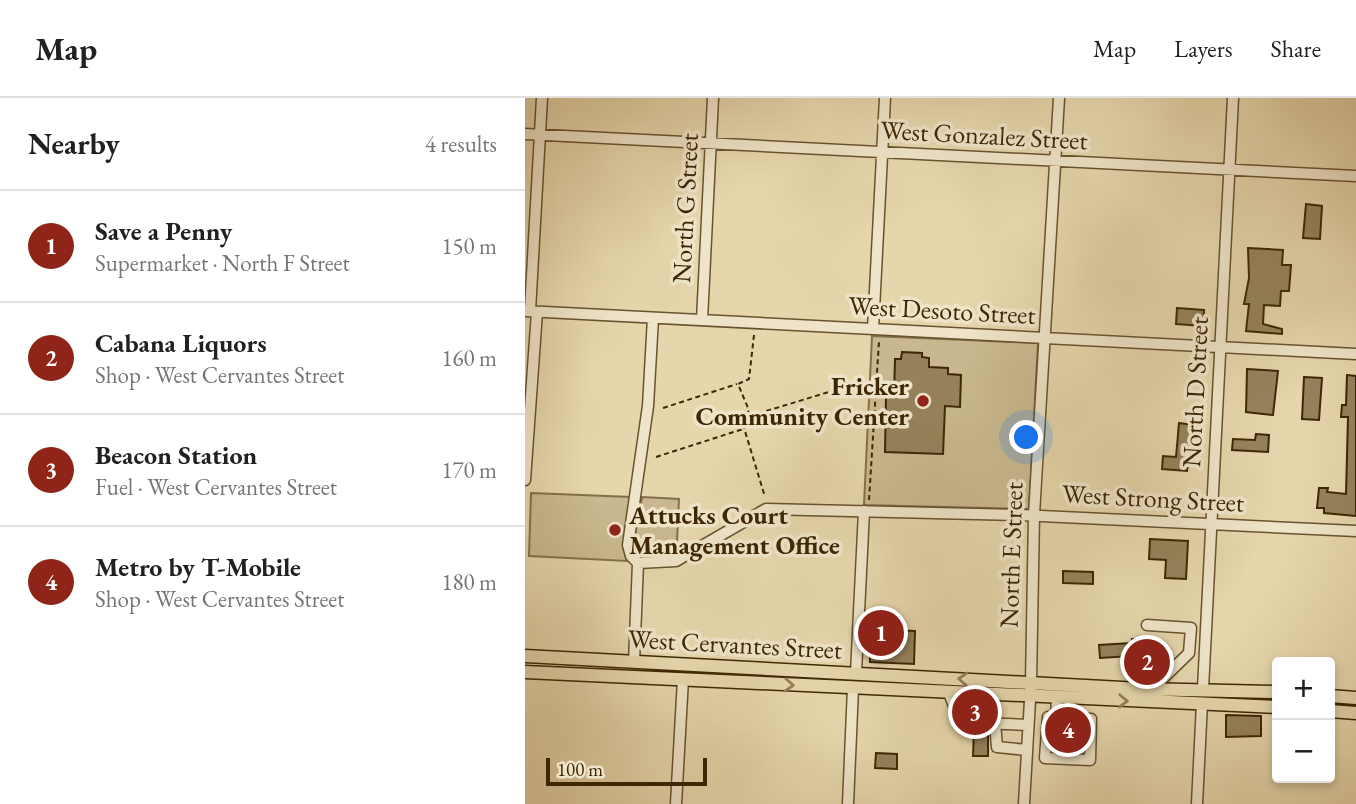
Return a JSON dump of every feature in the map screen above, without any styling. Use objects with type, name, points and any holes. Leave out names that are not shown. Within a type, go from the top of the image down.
[{"type":"main road","name":"West Cervantes Street","points":[[525,656],[1152,689],[1272,692]]},
{"type":"main road","points":[[546,673],[571,666],[623,668],[634,662]]},
{"type":"main road","points":[[683,679],[685,673],[691,671],[749,674],[770,669]]},
{"type":"main road","name":"West Cervantes Street","points":[[525,672],[853,688],[993,700],[1030,696],[1272,707]]},
{"type":"main road","points":[[1335,696],[1356,698]]},
{"type":"main road","points":[[1335,711],[1356,713]]},
{"type":"street","points":[[525,480],[542,98]]},
{"type":"street","name":"North G Street","points":[[702,320],[713,98]]},
{"type":"street","points":[[876,330],[885,98]]},
{"type":"street","name":"North E Street","points":[[1024,804],[1031,683],[1034,515],[1059,98]]},
{"type":"street","name":"North D Street","points":[[1203,689],[1233,98]]},
{"type":"street","name":"West Gonzalez Street","points":[[525,134],[1356,176]]},
{"type":"street","name":"West Desoto Street","points":[[531,311],[1356,354]]},
{"type":"street","points":[[634,662],[638,563],[631,556],[628,545],[639,483],[653,318]]},
{"type":"street","points":[[638,563],[676,561],[766,509]]},
{"type":"street","name":"West Strong Street","points":[[766,509],[1034,515],[1356,531]]},
{"type":"street","points":[[856,673],[866,511]]},
{"type":"street","points":[[1146,625],[1191,628],[1189,653],[1152,689]]},
{"type":"street","points":[[1190,642],[1205,642]]},
{"type":"street","points":[[676,804],[683,679]]},
{"type":"street","points":[[848,804],[853,688]]},
{"type":"street","points":[[951,696],[960,722],[1013,724],[1047,733]]},
{"type":"street","points":[[1056,717],[1057,698]]},
{"type":"street","points":[[993,700],[997,747],[1027,750]]},
{"type":"street","points":[[1197,804],[1202,702]]},
{"type":"street","points":[[1048,717],[1056,717],[1091,719],[1090,760],[1045,758],[1048,717]]},
{"type":"street","points":[[1013,724],[1013,749]]},
{"type":"path","points":[[866,511],[876,330]]},
{"type":"path","points":[[663,408],[749,379],[754,335]]},
{"type":"path","points":[[656,457],[750,425],[738,384]]},
{"type":"path","points":[[749,416],[845,387]]},
{"type":"path","points":[[744,428],[765,491],[766,509]]},
{"type":"shaded area","points":[[872,336],[1038,343],[1029,509],[864,505]]},
{"type":"shaded area","points":[[531,493],[631,497],[623,547],[627,561],[529,556]]},
{"type":"shaded area","points":[[642,497],[679,499],[676,563],[649,560],[637,554],[635,539]]},
{"type":"building","points":[[1306,204],[1322,206],[1320,239],[1303,238]]},
{"type":"building","points":[[1248,248],[1283,250],[1282,265],[1291,265],[1289,291],[1281,291],[1280,306],[1264,305],[1263,324],[1282,329],[1282,334],[1246,331],[1249,304],[1244,304],[1249,278]]},
{"type":"building","points":[[1177,308],[1204,310],[1203,326],[1176,324]]},
{"type":"building","name":"Fricker Community Center","points":[[902,352],[922,353],[922,357],[929,358],[929,367],[948,368],[948,374],[961,375],[960,407],[945,406],[943,454],[885,452],[886,396],[894,396],[895,359],[901,359]]},
{"type":"building","points":[[1247,369],[1278,371],[1273,415],[1246,412]]},
{"type":"building","points":[[1347,375],[1356,376],[1356,516],[1324,513],[1324,508],[1317,508],[1319,488],[1328,488],[1327,492],[1346,494],[1348,417],[1341,417],[1342,405],[1346,405]]},
{"type":"building","points":[[1304,377],[1322,378],[1319,420],[1302,419]]},
{"type":"building","points":[[1179,423],[1194,425],[1187,471],[1162,469],[1163,456],[1176,457]]},
{"type":"building","points":[[1256,434],[1269,435],[1268,452],[1232,450],[1233,439],[1255,440]]},
{"type":"building","points":[[1150,539],[1188,541],[1186,579],[1165,578],[1166,560],[1149,559]]},
{"type":"building","points":[[1063,571],[1093,572],[1093,584],[1063,583]]},
{"type":"building","points":[[869,629],[915,631],[914,664],[870,662]]},
{"type":"building","points":[[1132,639],[1147,639],[1146,652],[1164,653],[1163,667],[1157,673],[1140,678],[1131,676],[1131,656],[1100,658],[1099,645],[1132,643]]},
{"type":"building","points":[[1226,715],[1261,716],[1261,736],[1226,737]]},
{"type":"building","points":[[974,730],[988,731],[988,756],[973,756]]},
{"type":"building","points":[[876,753],[897,754],[897,769],[875,768]]},
{"type":"place","name":"Fricker Community Center","points":[[923,401]]},
{"type":"place","name":"Attucks Court Management Office","points":[[615,530]]},
{"type":"place","name":"Save a Penny","points":[[881,633]]},
{"type":"place","name":"Cabana Liquors","points":[[1147,662]]},
{"type":"place","name":"Beacon Station","points":[[975,712]]},
{"type":"place","name":"Metro by T-Mobile","points":[[1068,730]]}]
